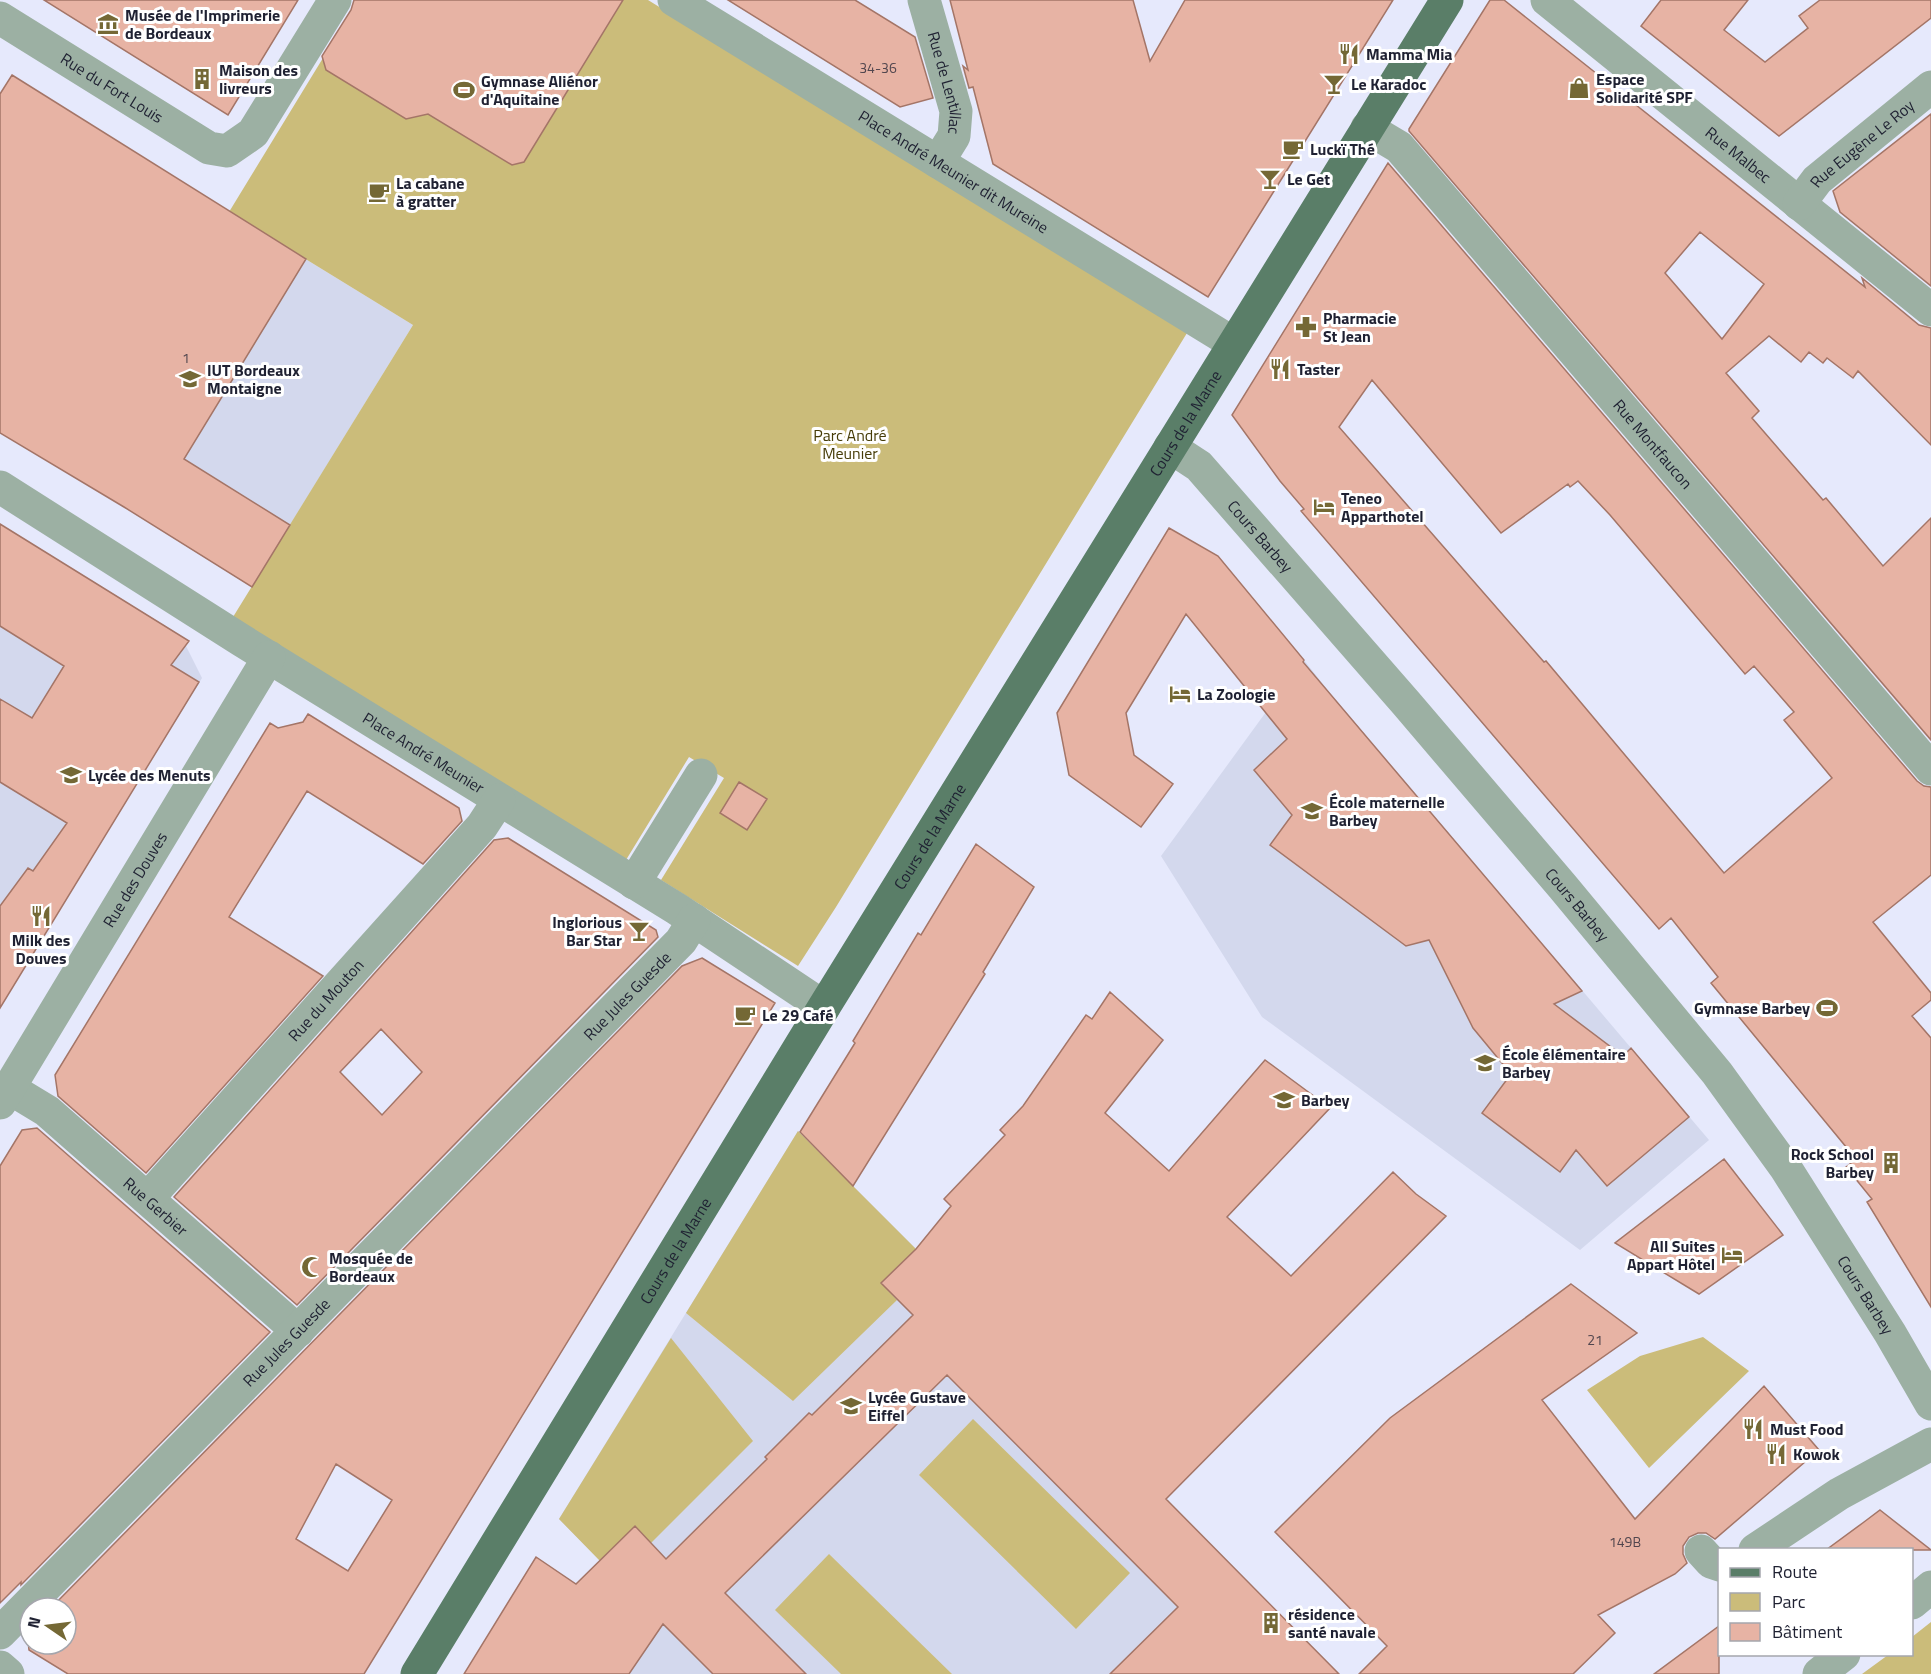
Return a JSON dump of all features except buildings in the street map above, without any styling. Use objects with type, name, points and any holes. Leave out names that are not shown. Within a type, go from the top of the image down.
[{"type":"main road","name":"Cours de la Marne","points":[[417,1674],[824,1007],[1447,0]]},
{"type":"street","name":"Rue du Fort Louis","points":[[0,18],[209,148],[227,151],[253,133],[335,0]]},
{"type":"street","name":"Place André Meunier dit Mureine","points":[[674,0],[1233,343]]},
{"type":"street","name":"Rue de Lentillac","points":[[924,0],[956,111],[954,136],[938,162]]},
{"type":"street","name":"Rue Malbec","points":[[1547,0],[1931,310]]},
{"type":"street","name":"Rue Eugène Le Roy","points":[[1798,204],[1817,180],[1931,87]]},
{"type":"street","name":"Rue Montfaucon","points":[[1367,128],[1399,147],[1931,769]]},
{"type":"street","name":"Cours Barbey","points":[[1170,447],[1199,466],[1571,896],[1717,1073],[1785,1167],[1890,1333],[1931,1404]]},
{"type":"street","name":"Place André Meunier","points":[[11,494],[694,920],[824,1007]]},
{"type":"street","name":"Rue des Douves","points":[[5,1095],[269,657]]},
{"type":"street","points":[[634,883],[701,775]]},
{"type":"street","name":"Rue du Mouton","points":[[148,1198],[482,826],[500,800]]},
{"type":"street","name":"Rue Jules Guesde","points":[[0,1633],[681,941],[694,920]]},
{"type":"street","name":"Rue Gerbier","points":[[5,1095],[47,1111],[298,1331]]},
{"type":"street","points":[[1758,1548],[1839,1494],[1931,1444]]},
{"type":"street","points":[[1913,1601],[1931,1587]]},
{"type":"street","points":[[1819,1674],[1842,1656]]},
{"type":"street","points":[[0,1667],[8,1674]]},
{"type":"shaded area","name":"IUT Bordeaux Montaigne","points":[[12,75],[413,325],[252,587],[125,507],[0,433],[0,94]]},
{"type":"shaded area","name":"Lycée des Menuts","points":[[0,524],[181,636],[202,678],[70,893],[28,868],[0,906]]},
{"type":"shaded area","points":[[1304,660],[1709,1140],[1580,1250],[1262,1017],[1161,856]]},
{"type":"shaded area","name":"Lycée Gustave Eiffel","points":[[798,1131],[916,1249],[1269,1674],[601,1674],[649,1610],[559,1519]]},
{"type":"green space","name":"Parc André Meunier","points":[[623,0],[648,0],[1187,333],[798,966],[661,880],[724,778],[689,757],[626,860],[233,617],[413,325],[229,212],[323,58],[422,110],[512,165],[524,162]]},
{"type":"green space","points":[[798,1131],[916,1249],[881,1283],[897,1300],[793,1401],[686,1313]]},
{"type":"green space","points":[[1703,1337],[1749,1371],[1649,1468],[1587,1390],[1640,1356]]},
{"type":"green space","points":[[671,1338],[753,1441],[651,1543],[635,1526],[600,1561],[559,1519]]},
{"type":"green space","points":[[973,1419],[1130,1573],[1076,1629],[919,1475]]},
{"type":"green space","points":[[829,1554],[952,1674],[841,1674],[775,1610]]},
{"type":"green space","points":[[1931,1622],[1931,1674],[1862,1674],[1887,1656],[1913,1656],[1913,1636]]},
{"type":"place","name":"Musée de l'Imprimerie de Bordeaux","points":[[108,24]]},
{"type":"place","name":"Mamma Mia","points":[[1349,54]]},
{"type":"place","name":"Maison des livreurs","points":[[202,79]]},
{"type":"place","name":"Le Karadoc","points":[[1334,84]]},
{"type":"place","name":"Espace Solidarité SPF","points":[[1579,88]]},
{"type":"place","name":"Gymnase Aliénor d'Aquitaine","points":[[464,90]]},
{"type":"place","name":"Luckï Thé","points":[[1293,149]]},
{"type":"place","name":"Le Get","points":[[1270,179]]},
{"type":"place","name":"La cabane à gratter","points":[[379,192]]},
{"type":"place","name":"Pharmacie St Jean","points":[[1306,327]]},
{"type":"place","name":"Taster","points":[[1280,369]]},
{"type":"place","name":"IUT Bordeaux Montaigne","points":[[190,379]]},
{"type":"place","name":"Teneo Apparthotel","points":[[1324,507]]},
{"type":"place","name":"La Zoologie","points":[[1180,694]]},
{"type":"place","name":"Lycée des Menuts","points":[[71,775]]},
{"type":"place","name":"École maternelle Barbey","points":[[1312,811]]},
{"type":"place","name":"Milk des Douves","points":[[41,916]]},
{"type":"place","name":"Inglorious Bar Star","points":[[639,931]]},
{"type":"place","name":"Gymnase Barbey","points":[[1827,1008]]},
{"type":"place","name":"Le 29 Café","points":[[745,1015]]},
{"type":"place","name":"École élémentaire Barbey","points":[[1485,1063]]},
{"type":"place","name":"Barbey","points":[[1284,1100]]},
{"type":"place","name":"Rock School Barbey","points":[[1891,1163]]},
{"type":"place","name":"All Suites Appart Hôtel","points":[[1732,1255]]},
{"type":"place","name":"Mosquée de Bordeaux","points":[[312,1267]]},
{"type":"place","name":"Lycée Gustave Eiffel","points":[[851,1406]]},
{"type":"place","name":"Must Food","points":[[1753,1429]]},
{"type":"place","name":"Kowok","points":[[1776,1454]]},
{"type":"place","name":"résidence santé navale","points":[[1271,1623]]}]
